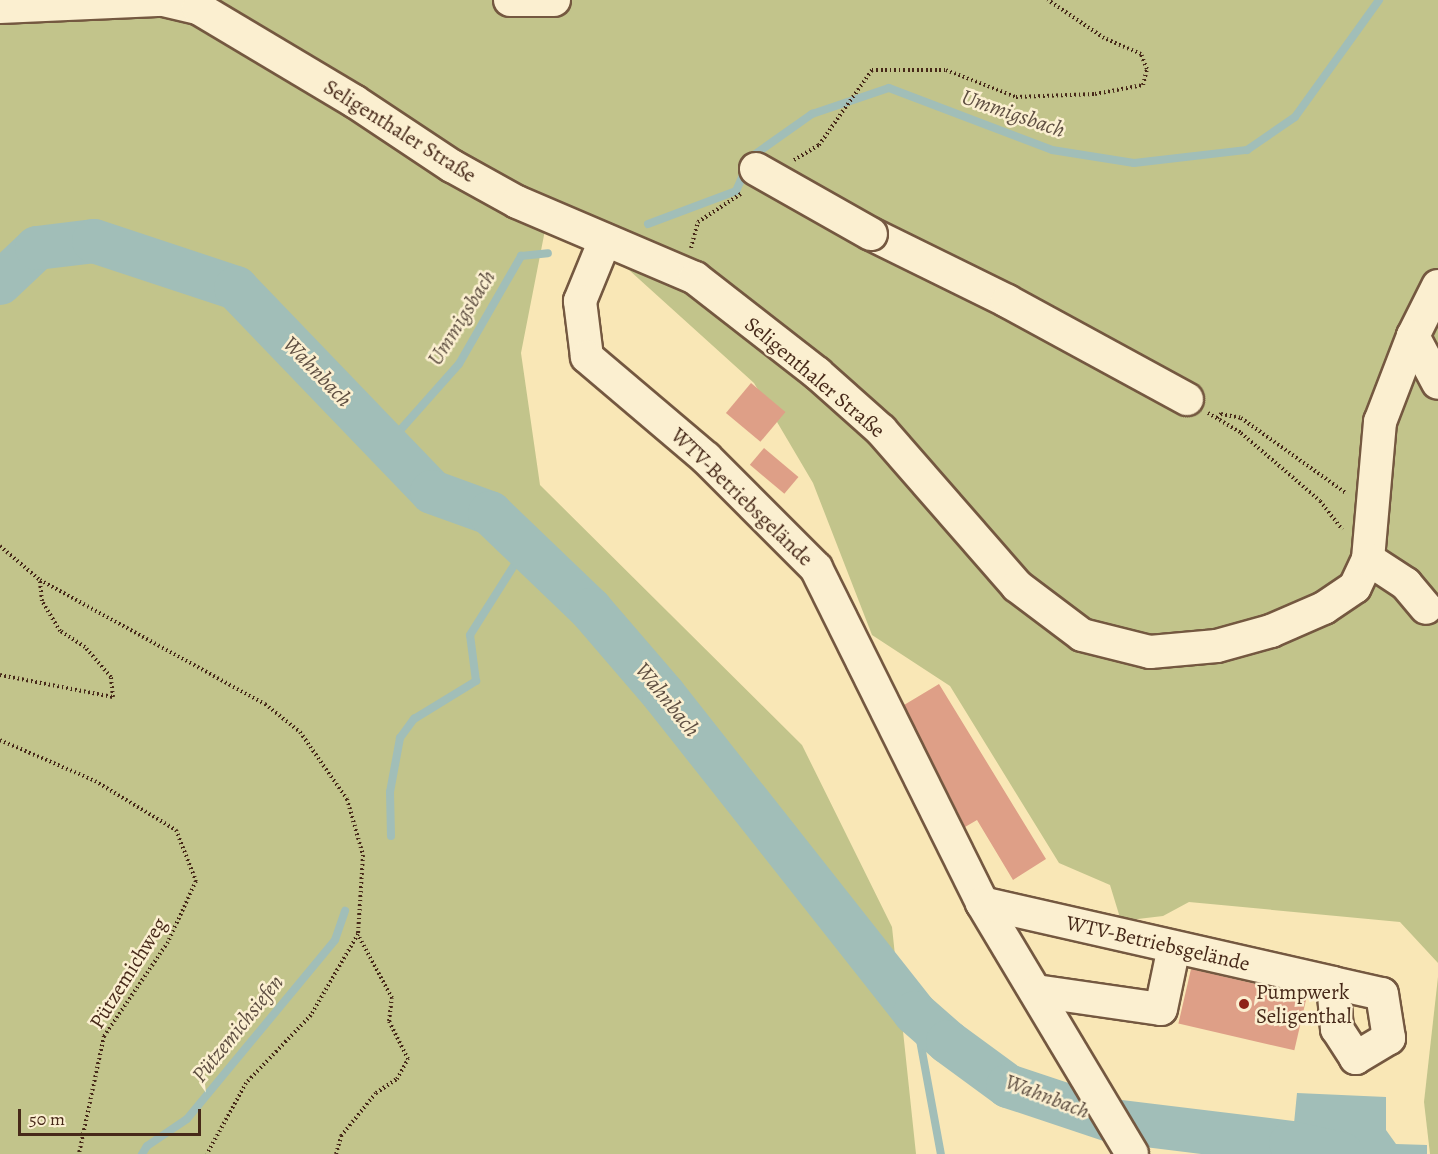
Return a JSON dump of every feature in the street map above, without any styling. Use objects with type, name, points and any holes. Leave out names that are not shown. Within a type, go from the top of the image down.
[{"type":"street","name":"Seligenthaler Straße","points":[[0,7],[164,0],[198,8],[324,82],[452,166],[517,202],[695,278],[817,373],[881,430],[1017,586],[1082,635],[1150,652],[1217,646],[1271,631],[1324,608],[1355,587],[1368,559],[1380,422],[1413,336],[1438,286]]},
{"type":"street","points":[[510,0],[554,0]]},
{"type":"street","points":[[764,173],[871,234],[1007,301],[1187,399]]},
{"type":"street","name":"WTV-Betriebsgelände","points":[[605,240],[580,300],[587,357],[706,458],[816,568],[982,903],[1093,1084],[1132,1154]]},
{"type":"street","points":[[1413,336],[1438,383]]},
{"type":"street","points":[[1368,559],[1406,584],[1425,608]]},
{"type":"street","name":"WTV-Betriebsgelände","points":[[982,903],[1333,983]]},
{"type":"street","points":[[1036,991],[1161,1009],[1173,946]]},
{"type":"path","points":[[695,278],[690,250],[698,222],[764,173],[819,145],[872,70],[946,70],[1016,97],[1095,94],[1143,85],[1147,69],[1141,54],[1104,38],[1047,0]]},
{"type":"path","points":[[1187,399],[1241,433],[1320,501],[1368,559]]},
{"type":"path","points":[[1217,418],[1221,414],[1241,418],[1372,513]]},
{"type":"path","points":[[0,546],[40,580],[266,704],[300,732],[347,799],[360,844],[363,888],[358,934],[311,1015],[246,1083],[207,1154]]},
{"type":"path","points":[[0,675],[113,697],[111,677],[85,647],[60,632],[42,601],[40,580]]},
{"type":"path","name":"Pützemichweg","points":[[0,740],[95,781],[176,830],[196,881],[168,942],[104,1036],[79,1154]]},
{"type":"path","points":[[336,1154],[341,1136],[376,1093],[397,1079],[408,1059],[389,1021],[392,998],[358,934]]},
{"type":"green space","points":[[133,0],[1438,0],[1438,963],[1400,922],[1189,902],[1163,916],[1121,921],[1110,885],[1059,863],[950,686],[872,635],[813,483],[754,383],[629,270],[546,225],[521,353],[540,485],[802,745],[892,927],[916,1154],[0,1154],[0,3]]},
{"type":"green space","points":[[1438,977],[1438,1154],[1430,1154],[1424,1102]]},
{"type":"water","points":[[1297,1093],[1386,1097],[1386,1130],[1396,1144],[1427,1145],[1427,1154],[1291,1154]]},
{"type":"building","points":[[751,383],[785,412],[760,442],[726,413]]},
{"type":"building","points":[[764,448],[798,477],[784,494],[750,465]]},
{"type":"building","points":[[939,684],[1046,859],[1013,880],[977,820],[965,827],[904,705]]},
{"type":"building","name":"Pumpwerk Seligenthal","points":[[1191,969],[1307,996],[1294,1050],[1178,1024]]},
{"type":"waterway","name":"Ummigsbach","points":[[648,224],[736,191],[751,157],[812,114],[889,88],[1052,150],[1134,163],[1247,150],[1295,117],[1379,0]]},
{"type":"waterway","name":"Wahnbach","points":[[0,283],[37,248],[94,241],[236,288],[432,492],[490,513],[591,610],[664,695],[915,1013],[948,1042],[1008,1086],[1113,1121],[1291,1143],[1342,1154]]},
{"type":"waterway","name":"Ummigsbach","points":[[387,445],[459,364],[521,256],[548,253]]},
{"type":"waterway","name":"Pützemichsiefen","points":[[391,836],[390,792],[400,738],[414,719],[476,681],[470,635],[527,545]]},
{"type":"waterway","name":"Pützemichsiefen","points":[[142,1154],[147,1146],[187,1119],[335,940],[345,911]]},
{"type":"waterway","points":[[915,1013],[941,1154]]},
{"type":"place","name":"Pumpwerk Seligenthal","points":[[1244,1004]]}]
